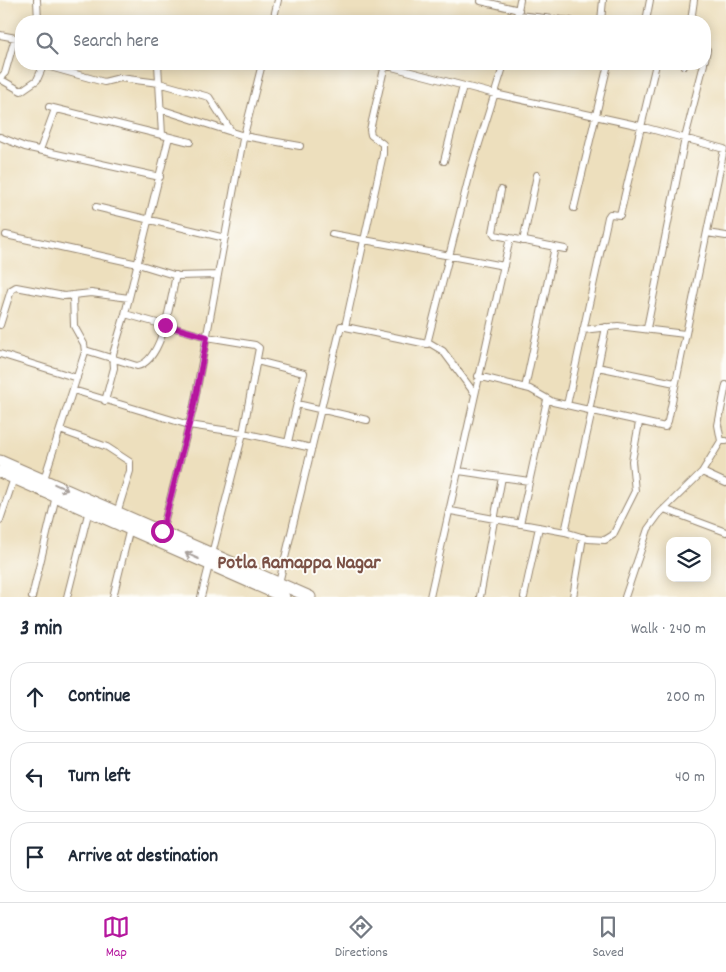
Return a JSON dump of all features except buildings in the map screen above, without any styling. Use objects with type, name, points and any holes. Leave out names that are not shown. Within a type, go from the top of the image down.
[{"type":"highway","points":[[0,461],[162,531],[212,559],[266,593],[284,597]]},
{"type":"highway","points":[[0,472],[130,528],[279,583],[310,597]]},
{"type":"street","points":[[37,0],[38,15]]},
{"type":"street","points":[[274,15],[278,0]]},
{"type":"street","points":[[473,0],[481,1],[518,15],[520,0]]},
{"type":"street","points":[[601,15],[603,0]]},
{"type":"street","points":[[647,15],[650,0]]},
{"type":"street","points":[[692,15],[694,0]]},
{"type":"street","points":[[0,35],[15,38]]},
{"type":"street","points":[[15,46],[5,73],[0,79],[21,90],[37,80],[41,70]]},
{"type":"street","points":[[64,70],[104,82],[120,78],[159,83],[209,98],[231,132]]},
{"type":"street","points":[[106,401],[114,368],[113,359],[160,177],[166,136],[160,109],[158,70]]},
{"type":"street","points":[[162,531],[189,424],[244,136],[260,70]]},
{"type":"street","points":[[345,327],[384,154],[382,144],[371,135],[370,130],[384,70]]},
{"type":"street","points":[[402,70],[495,94],[641,126],[725,149]]},
{"type":"street","points":[[428,342],[471,169],[502,70]]},
{"type":"street","points":[[574,208],[607,70]]},
{"type":"street","points":[[567,406],[608,216],[610,214],[620,214],[655,70]]},
{"type":"street","points":[[647,328],[685,138],[702,70]]},
{"type":"street","points":[[444,161],[463,86]]},
{"type":"street","points":[[40,150],[52,108],[190,142]]},
{"type":"street","points":[[160,109],[244,136],[300,146]]},
{"type":"street","points":[[0,137],[40,150],[160,177]]},
{"type":"street","points":[[478,376],[537,391],[547,400],[567,406],[663,428],[666,426],[726,140]]},
{"type":"street","points":[[523,241],[537,175]]},
{"type":"street","points":[[501,190],[493,232],[496,235],[565,249]]},
{"type":"street","points":[[96,207],[225,238]]},
{"type":"street","points":[[707,233],[726,236]]},
{"type":"street","points":[[332,234],[450,258],[504,266]]},
{"type":"street","points":[[6,235],[138,264],[176,275],[218,275]]},
{"type":"street","points":[[430,597],[510,238]]},
{"type":"street","points":[[525,388],[555,247]]},
{"type":"street","points":[[85,350],[137,366],[142,364],[155,352],[165,325],[176,275]]},
{"type":"street","points":[[0,325],[14,287],[64,296],[106,294],[129,298]]},
{"type":"street","points":[[44,479],[85,350],[74,326],[73,295]]},
{"type":"street","points":[[125,314],[207,337],[255,345],[259,351],[243,432],[201,597]]},
{"type":"street","points":[[279,583],[341,326],[427,344],[428,342],[443,351],[474,394]]},
{"type":"street","points":[[583,330],[606,327],[647,328],[685,334]]},
{"type":"street","points":[[565,532],[591,411],[606,327]]},
{"type":"street","points":[[0,354],[77,378]]},
{"type":"street","points":[[257,361],[303,371],[304,374],[288,442]]},
{"type":"street","points":[[598,367],[675,383]]},
{"type":"street","points":[[625,597],[648,529],[702,472],[724,441],[718,425],[726,384]]},
{"type":"street","points":[[73,390],[189,424],[243,432],[312,448]]},
{"type":"street","points":[[520,524],[547,400]]},
{"type":"street","points":[[297,404],[367,420]]},
{"type":"street","points":[[450,512],[539,527],[600,540],[611,538],[635,489],[632,461],[639,423]]},
{"type":"street","points":[[60,430],[107,447],[130,462],[130,471],[117,513]]},
{"type":"street","points":[[459,471],[529,481]]},
{"type":"street","points":[[702,472],[726,483]]},
{"type":"street","points":[[480,597],[502,477]]},
{"type":"street","points":[[0,520],[14,478]]},
{"type":"street","points":[[32,597],[56,496]]},
{"type":"street","points":[[67,597],[89,510]]},
{"type":"street","points":[[664,510],[726,532]]},
{"type":"street","points":[[524,597],[539,527]]},
{"type":"street","points":[[113,597],[130,528]]},
{"type":"street","points":[[573,597],[583,537]]},
{"type":"district","name":"Potla Ramappa Nagar","points":[[299,564]]},
{"type":"route","points":[[162,531],[194,405],[207,337],[165,325]]}]
